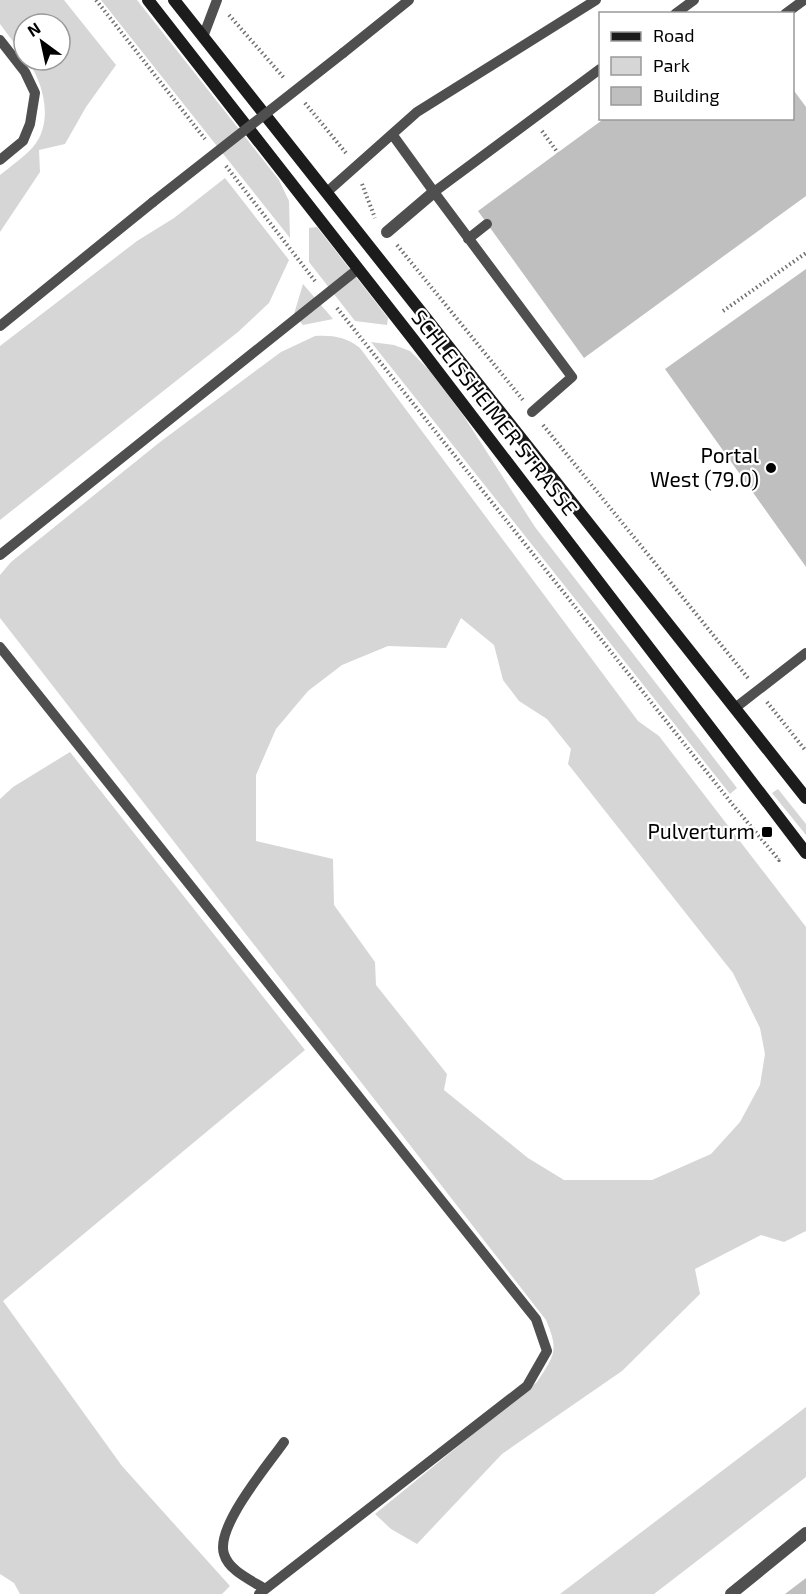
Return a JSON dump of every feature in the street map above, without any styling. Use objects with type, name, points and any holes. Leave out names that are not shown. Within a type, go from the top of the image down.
[{"type":"main road","name":"SCHLEISSHEIMER STRASSE","points":[[148,0],[358,269],[806,853]]},
{"type":"main road","name":"SCHLEISSHEIMER STRASSE","points":[[174,0],[806,798]]},
{"type":"street","points":[[387,232],[434,192]]},
{"type":"street","points":[[731,1594],[806,1533]]},
{"type":"lane","points":[[203,36],[217,0]]},
{"type":"lane","points":[[0,326],[409,0]]},
{"type":"lane","points":[[327,192],[417,112],[596,0]]},
{"type":"lane","points":[[678,12],[694,0]]},
{"type":"lane","points":[[788,12],[804,0]]},
{"type":"lane","points":[[0,40],[24,72],[35,93],[30,124],[23,141],[0,160]]},
{"type":"lane","points":[[434,192],[599,70]]},
{"type":"lane","points":[[392,134],[572,377],[532,412]]},
{"type":"lane","points":[[468,238],[487,224]]},
{"type":"lane","points":[[0,555],[358,269]]},
{"type":"lane","points":[[0,647],[536,1319],[547,1351],[527,1386],[262,1592],[233,1568],[224,1556],[221,1542],[228,1524],[284,1442]]},
{"type":"lane","points":[[735,708],[806,653]]},
{"type":"path","points":[[96,0],[211,147]]},
{"type":"path","points":[[217,0],[292,87]]},
{"type":"path","points":[[300,96],[356,168],[375,218],[806,751]]},
{"type":"path","points":[[533,119],[558,153]]},
{"type":"path","points":[[225,165],[325,294],[780,859]]},
{"type":"path","points":[[723,311],[806,253]]},
{"type":"green space","points":[[0,0],[64,0],[116,65],[86,107],[65,144],[39,150],[40,172],[0,232],[0,175],[33,147],[43,127],[44,103],[34,72],[72,72],[72,12],[12,12],[12,40],[0,24]]},
{"type":"green space","points":[[101,0],[137,0],[279,180],[289,201],[290,238]]},
{"type":"green space","points":[[225,178],[289,260],[269,303],[238,332],[0,520],[0,346],[137,241],[174,218]]},
{"type":"green space","points":[[317,227],[388,318],[387,325],[355,321],[309,262],[309,228]]},
{"type":"green space","points":[[303,284],[333,319],[303,325],[294,314]]},
{"type":"green space","points":[[315,336],[339,338],[350,341],[360,348],[638,721],[659,736],[806,927],[806,1231],[784,1242],[761,1235],[695,1269],[700,1294],[622,1371],[502,1454],[417,1544],[391,1529],[375,1514],[537,1382],[548,1365],[554,1346],[546,1320],[0,618],[0,575],[11,562],[160,442],[281,352]],"holes":[[[461,618],[494,645],[503,680],[519,701],[547,719],[571,749],[568,764],[733,973],[760,1028],[765,1054],[760,1085],[740,1122],[711,1154],[652,1180],[564,1180],[528,1158],[444,1090],[447,1074],[376,985],[375,962],[334,905],[333,859],[256,841],[256,775],[276,729],[308,691],[342,665],[388,646],[446,648]]]},
{"type":"green space","points":[[371,342],[394,345],[410,351],[429,370],[463,415],[535,527],[737,788],[730,794]]},
{"type":"green space","points":[[70,752],[305,1050],[3,1301],[122,1466],[230,1586],[222,1594],[20,1594],[14,1583],[0,1574],[0,799],[13,787]]},
{"type":"green space","points":[[778,789],[806,824],[806,835],[772,793]]},
{"type":"green space","points":[[806,1407],[806,1477],[654,1594],[560,1594]]},
{"type":"building","points":[[794,91],[806,107],[806,196],[584,358],[478,211],[602,120],[794,120]]},
{"type":"building","name":"Portal West (79.0)","points":[[806,269],[806,567],[665,369]]},
{"type":"building","points":[[806,1578],[806,1594],[785,1594]]},
{"type":"place","name":"Portal West (79.0)","points":[[771,468]]},
{"type":"place","name":"Pulverturm","points":[[767,832]]}]
